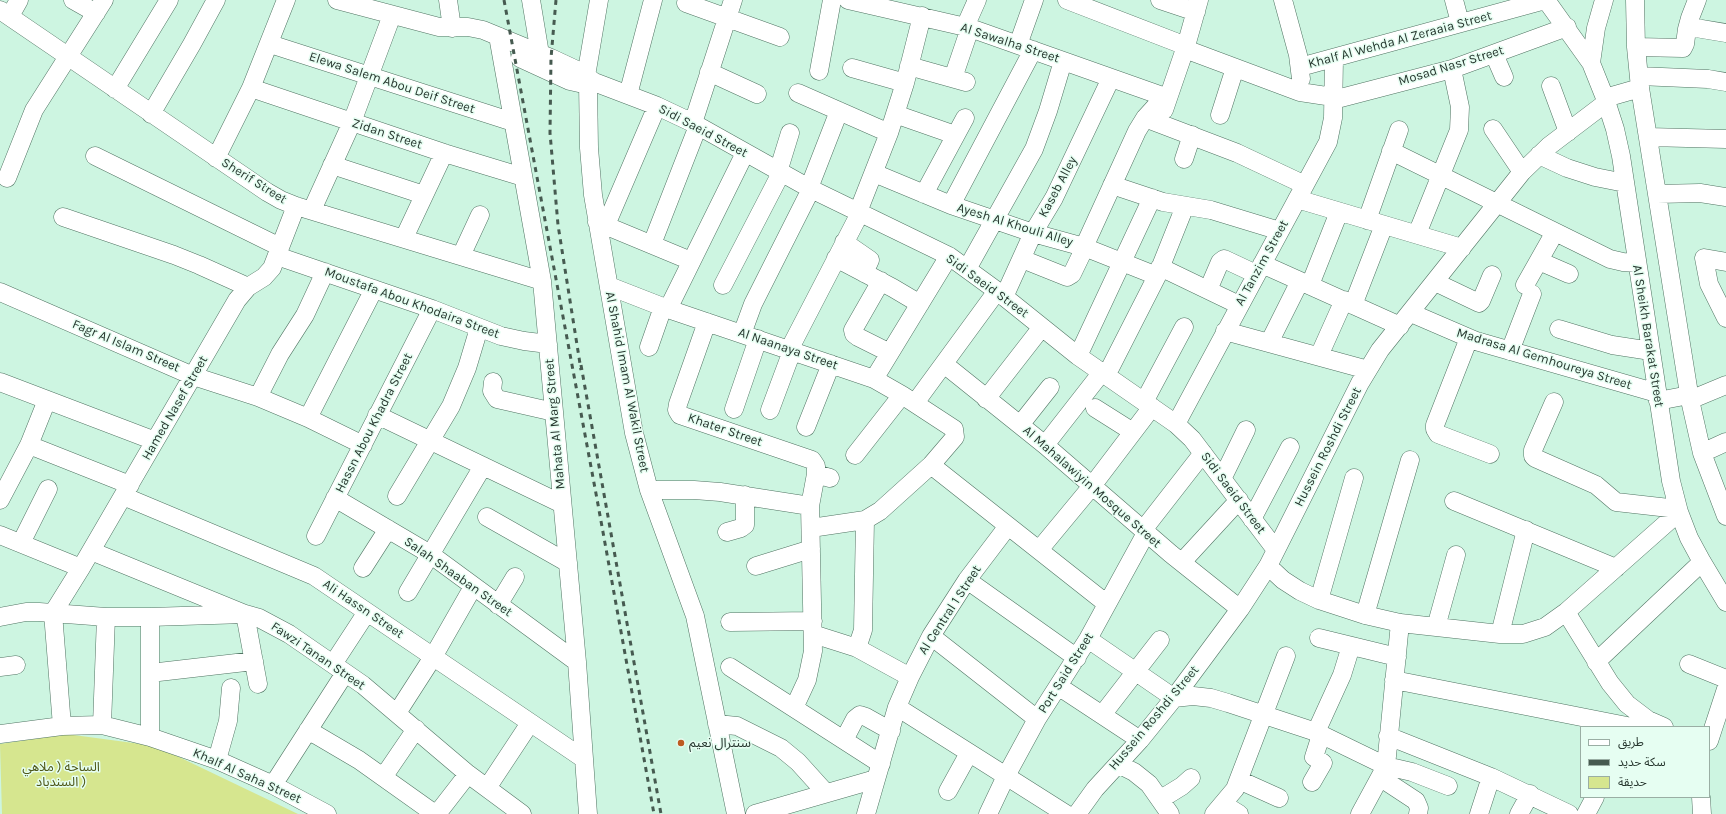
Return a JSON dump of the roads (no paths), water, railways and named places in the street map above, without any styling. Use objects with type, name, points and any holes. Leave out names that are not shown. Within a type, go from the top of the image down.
[{"type":"street","points":[[5,13],[19,0]]},
{"type":"street","points":[[7,178],[34,110],[69,58],[100,7],[73,0]]},
{"type":"street","points":[[115,89],[169,0]]},
{"type":"street","points":[[151,114],[216,0]]},
{"type":"street","points":[[216,158],[251,88],[270,44],[286,0]]},
{"type":"street","points":[[337,0],[439,27],[468,27],[483,30],[515,55],[570,81],[589,80]]},
{"type":"street","points":[[448,0],[452,28]]},
{"type":"street","points":[[531,0],[540,54]]},
{"type":"street","name":"Al Shahid Imam Al Wakil Street","points":[[599,0],[589,80],[590,172],[601,223],[609,286],[634,433],[649,490],[695,616],[736,814]]},
{"type":"street","points":[[628,95],[653,0]]},
{"type":"street","points":[[652,244],[695,124],[709,72],[732,0]]},
{"type":"street","points":[[820,71],[832,0]]},
{"type":"street","name":"Al Sawalha Street","points":[[850,0],[916,10],[1026,47],[1168,98]]},
{"type":"street","points":[[909,66],[959,80],[968,28],[977,0]]},
{"type":"street","points":[[952,205],[1026,47],[1034,0]]},
{"type":"street","points":[[1067,0],[1235,68],[1300,92],[1333,98]]},
{"type":"street","points":[[1022,259],[1064,276],[1070,276],[1074,272],[1112,186],[1168,98],[1186,47],[1198,6],[1160,0]]},
{"type":"street","points":[[1283,0],[1298,55],[1300,68],[1300,92]]},
{"type":"street","points":[[1335,53],[1456,8],[1512,0]]},
{"type":"street","points":[[1546,0],[1591,62]]},
{"type":"street","name":"Khalf Al Wehda Al Zeraaia Street","points":[[1300,68],[1335,53],[1546,0]]},
{"type":"street","points":[[1591,62],[1592,45],[1604,0]]},
{"type":"street","points":[[1635,0],[1636,47],[1639,82],[1690,398],[1702,453],[1725,510]]},
{"type":"street","points":[[1636,47],[1683,48],[1690,18],[1697,0]]},
{"type":"street","points":[[686,3],[780,37]]},
{"type":"street","points":[[770,410],[791,350],[859,212],[874,173],[905,83],[909,66],[916,10]]},
{"type":"street","name":"Sherif Street","points":[[5,13],[267,192],[304,208],[542,280]]},
{"type":"street","name":"Hamed Nasef Street","points":[[53,613],[82,568],[237,300],[248,288],[264,277],[272,268],[279,251],[304,208],[332,165],[352,122],[392,15]]},
{"type":"street","name":"Mosad Nasr Street","points":[[1333,98],[1452,68],[1567,27]]},
{"type":"street","points":[[1688,29],[1690,27],[1726,33]]},
{"type":"street","name":"Elewa Salem Abou Deif Street","points":[[270,44],[514,122]]},
{"type":"street","points":[[499,44],[551,58],[589,80]]},
{"type":"street","name":"Mahata Al Marg Street","points":[[499,44],[542,280],[577,662],[588,814]]},
{"type":"street","name":"Al Tanzim Street","points":[[1176,424],[1328,142],[1332,131],[1335,53]]},
{"type":"street","points":[[1494,54],[1504,77]]},
{"type":"street","points":[[967,269],[1034,149],[1046,117],[1063,60]]},
{"type":"street","name":"Al Sheikh Barakat Street","points":[[1591,62],[1606,100],[1616,135],[1625,183],[1671,481],[1679,511],[1689,538],[1726,602]]},
{"type":"street","points":[[852,68],[905,83]]},
{"type":"street","points":[[1220,115],[1235,68]]},
{"type":"street","points":[[1417,234],[1456,141],[1461,118],[1452,68]]},
{"type":"street","points":[[709,72],[757,94]]},
{"type":"street","name":"Kaseb Alley","points":[[855,455],[944,364],[1000,294],[1022,259],[1033,233],[1054,198],[1112,78]]},
{"type":"street","name":"Sidi Saeid Street","points":[[589,80],[657,106],[695,124],[810,189],[949,256],[1000,294],[1078,356],[1176,424],[1192,439],[1252,519],[1283,580],[1294,588],[1318,600],[1365,615],[1400,623],[1500,634],[1523,634],[1545,627],[1566,612],[1679,511]]},
{"type":"street","points":[[1606,100],[1639,82],[1708,80],[1726,82]]},
{"type":"street","points":[[1551,86],[1568,132]]},
{"type":"street","name":"Zidan Street","points":[[251,88],[523,177]]},
{"type":"street","points":[[798,93],[888,134]]},
{"type":"street","name":"Hussein Roshdi Street","points":[[1077,814],[1095,789],[1140,740],[1174,698],[1240,609],[1272,558],[1354,395],[1380,350],[1522,172],[1540,154],[1606,100]]},
{"type":"street","points":[[657,106],[601,223],[691,261]]},
{"type":"street","points":[[734,409],[750,336],[753,304],[810,189],[839,111]]},
{"type":"street","points":[[895,114],[956,135]]},
{"type":"street","points":[[924,194],[965,118]]},
{"type":"street","points":[[1152,121],[1237,153],[1301,192],[1339,212],[1462,248]]},
{"type":"street","points":[[1492,129],[1522,172]]},
{"type":"street","points":[[1367,220],[1399,130]]},
{"type":"street","points":[[723,285],[779,172],[790,133]]},
{"type":"street","points":[[1184,159],[1192,135]]},
{"type":"street","points":[[1648,137],[1726,139]]},
{"type":"street","points":[[1391,151],[1610,259],[1637,263]]},
{"type":"street","points":[[404,238],[444,152]]},
{"type":"street","points":[[649,347],[666,308],[745,153]]},
{"type":"street","points":[[1540,154],[1567,168],[1595,178],[1625,183]]},
{"type":"street","name":"Moustafa Abou Khodaira Street","points":[[95,156],[279,251],[325,272],[432,309],[479,328],[524,341],[548,344]]},
{"type":"street","points":[[332,165],[424,195]]},
{"type":"street","name":"Ayesh Al Khouli Alley","points":[[874,173],[952,205],[995,220],[1033,233],[1084,247],[1123,262],[1159,271],[1208,290],[1239,305]]},
{"type":"street","points":[[1112,186],[1152,198],[1185,206],[1211,210],[1280,231]]},
{"type":"street","points":[[1657,194],[1700,193],[1726,197]]},
{"type":"street","points":[[1078,356],[1152,198]]},
{"type":"street","points":[[1045,445],[1104,374],[1159,271],[1185,206]]},
{"type":"street","points":[[1269,343],[1305,283],[1339,212]]},
{"type":"street","points":[[461,256],[480,215]]},
{"type":"street","points":[[63,217],[186,260],[248,288]]},
{"type":"street","points":[[1319,356],[1349,303],[1384,225]]},
{"type":"street","points":[[1510,351],[1528,290],[1539,261],[1555,232]]},
{"type":"street","points":[[844,242],[870,260],[864,272]]},
{"type":"street","points":[[874,379],[949,256]]},
{"type":"street","points":[[836,258],[881,281],[920,304]]},
{"type":"street","points":[[1725,314],[1709,284],[1704,258],[1726,262]]},
{"type":"street","name":"Madrasa Al Gemhoureya Street","points":[[1208,290],[1220,262],[1224,259],[1305,283],[1349,303],[1469,338],[1658,398]]},
{"type":"street","points":[[1539,261],[1569,274]]},
{"type":"street","points":[[258,397],[280,354],[306,315],[325,272]]},
{"type":"street","points":[[1435,282],[1479,303],[1492,275]]},
{"type":"street","points":[[881,281],[853,330],[854,334],[858,337],[890,353]]},
{"type":"street","name":"Al Naanaya Street","points":[[609,286],[666,308],[874,379],[951,426],[955,433],[955,437],[931,465]]},
{"type":"street","points":[[308,418],[374,289]]},
{"type":"street","name":"Fagr Al Islam Street","points":[[0,292],[193,376],[258,397],[308,418],[362,444]]},
{"type":"street","name":"Hassn Abou Khadra Street","points":[[316,536],[432,309]]},
{"type":"street","name":"Khater Street","points":[[707,322],[677,410],[680,415],[812,460],[823,476],[810,506]]},
{"type":"street","points":[[986,399],[1042,327]]},
{"type":"street","points":[[397,496],[451,406],[465,374],[479,328]]},
{"type":"street","points":[[1039,550],[1092,486],[1133,432],[1148,405],[1184,328]]},
{"type":"street","points":[[1559,329],[1612,345],[1651,351]]},
{"type":"street","points":[[1225,331],[1368,370]]},
{"type":"street","points":[[1469,338],[1435,425],[1435,429],[1438,434],[1490,454]]},
{"type":"street","points":[[806,427],[831,364]]},
{"type":"street","name":"Al Mahalawiyin Mosque Street","points":[[944,364],[1045,445],[1145,531],[1240,609]]},
{"type":"street","points":[[0,382],[155,441]]},
{"type":"street","points":[[493,382],[492,392],[497,399],[554,412]]},
{"type":"street","points":[[1658,398],[1690,398],[1726,384]]},
{"type":"street","points":[[1020,425],[1050,387]]},
{"type":"street","points":[[0,500],[29,445],[47,400]]},
{"type":"street","points":[[1554,402],[1533,450],[1532,453],[1535,458],[1596,485],[1612,499],[1621,503],[1679,511]]},
{"type":"street","points":[[1095,408],[1133,432]]},
{"type":"street","points":[[377,415],[562,504]]},
{"type":"street","points":[[1222,479],[1246,430]]},
{"type":"street","points":[[1702,453],[1726,442]]},
{"type":"street","name":"Ali Hassn Street","points":[[29,445],[126,491],[314,576],[584,759]]},
{"type":"street","points":[[1252,519],[1290,447]]},
{"type":"street","name":"Port Said Street","points":[[988,814],[1006,776],[1037,719],[1088,639],[1145,531],[1203,453]]},
{"type":"street","points":[[1365,615],[1410,460]]},
{"type":"street","points":[[811,528],[865,520],[880,511],[931,465],[1107,604]]},
{"type":"street","points":[[408,592],[483,466]]},
{"type":"street","points":[[1318,600],[1354,478]]},
{"type":"street","points":[[21,543],[48,489]]},
{"type":"street","points":[[649,490],[694,490],[745,495],[810,506],[813,651],[807,680],[794,708]]},
{"type":"street","points":[[727,532],[742,528],[745,525],[745,495]]},
{"type":"street","name":"Salah Shaaban Street","points":[[335,498],[430,554],[577,662]]},
{"type":"street","points":[[1182,562],[1238,500]]},
{"type":"street","points":[[1454,501],[1616,568]]},
{"type":"street","points":[[486,517],[568,563]]},
{"type":"street","points":[[857,648],[863,630],[865,520]]},
{"type":"street","name":"Al Central 1 Street","points":[[866,814],[890,731],[910,678],[931,636],[967,580],[1008,526]]},
{"type":"street","points":[[363,568],[388,529]]},
{"type":"street","points":[[1500,634],[1526,530]]},
{"type":"street","points":[[0,535],[82,568]]},
{"type":"street","points":[[756,566],[811,549]]},
{"type":"street","points":[[91,551],[246,614],[258,684]]},
{"type":"street","points":[[1436,627],[1456,555]]},
{"type":"street","points":[[1596,662],[1702,562]]},
{"type":"street","points":[[498,605],[515,577]]},
{"type":"street","points":[[967,580],[1076,658]]},
{"type":"street","points":[[397,713],[433,657],[473,587]]},
{"type":"street","name":"Fawzi Tanan Street","points":[[0,617],[26,612],[106,617],[246,614],[274,625],[339,668],[380,699],[468,774],[522,814]]},
{"type":"street","points":[[273,785],[308,730],[367,612]]},
{"type":"street","points":[[1566,612],[1610,684],[1627,704],[1652,725]]},
{"type":"street","points":[[53,613],[62,726]]},
{"type":"street","points":[[102,725],[106,617]]},
{"type":"street","points":[[150,617],[150,737]]},
{"type":"street","points":[[730,622],[813,627],[857,648],[910,678]]},
{"type":"street","points":[[1360,814],[1383,772],[1400,623]]},
{"type":"street","points":[[931,636],[1037,719]]},
{"type":"street","points":[[1319,638],[1397,657]]},
{"type":"street","points":[[1088,639],[1174,698],[1193,696],[1211,698],[1319,734],[1383,772],[1416,801],[1418,809]]},
{"type":"street","points":[[1102,715],[1160,640]]},
{"type":"street","points":[[1312,782],[1328,767],[1314,757],[1319,734],[1342,675],[1351,646]]},
{"type":"street","points":[[1239,814],[1218,809],[1232,793],[1239,780],[1286,656]]},
{"type":"street","points":[[150,673],[254,661]]},
{"type":"street","points":[[1689,664],[1726,679]]},
{"type":"street","points":[[730,666],[844,740],[879,771],[826,793],[755,814]]},
{"type":"street","points":[[1394,680],[1627,726]]},
{"type":"street","points":[[1058,686],[1140,740]]},
{"type":"street","points":[[217,760],[228,721],[231,688]]},
{"type":"street","points":[[1710,738],[1726,689]]},
{"type":"street","points":[[898,707],[1066,814]]},
{"type":"street","points":[[844,740],[855,719],[860,715],[890,731]]},
{"type":"street","points":[[487,788],[530,723]]},
{"type":"street","points":[[717,724],[737,726],[781,748],[798,762],[826,793]]},
{"type":"street","name":"Khalf Al Saha Street","points":[[0,734],[62,726],[102,725],[150,737],[217,760],[273,785],[327,814]]},
{"type":"street","points":[[384,776],[416,729]]},
{"type":"street","points":[[308,730],[384,776],[436,814],[468,774]]},
{"type":"street","points":[[1388,736],[1491,777],[1530,794],[1569,814]]},
{"type":"street","points":[[948,791],[970,753]]},
{"type":"street","points":[[1118,764],[1134,772],[1149,784],[1161,799],[1170,814]]},
{"type":"street","points":[[1383,772],[1408,771],[1448,786]]},
{"type":"street","points":[[1479,814],[1491,777]]},
{"type":"street","points":[[1161,799],[1182,786],[1191,778]]},
{"type":"street","points":[[1239,780],[1279,798]]},
{"type":"street","points":[[1519,814],[1530,794]]},
{"type":"street","points":[[1586,814],[1594,798]]},
{"type":"street","points":[[1701,798],[1702,814]]},
{"type":"railway","points":[[504,0],[654,814]]},
{"type":"railway","points":[[556,0],[551,58],[550,133],[558,225],[581,370]]},
{"type":"railway","points":[[581,365],[661,814]]},
{"type":"place","name":"سنترال نعيم","points":[[681,743]]},
{"type":"park label","name":"الساحة ( ملاهي السندباد )","points":[[61,774]]}]
